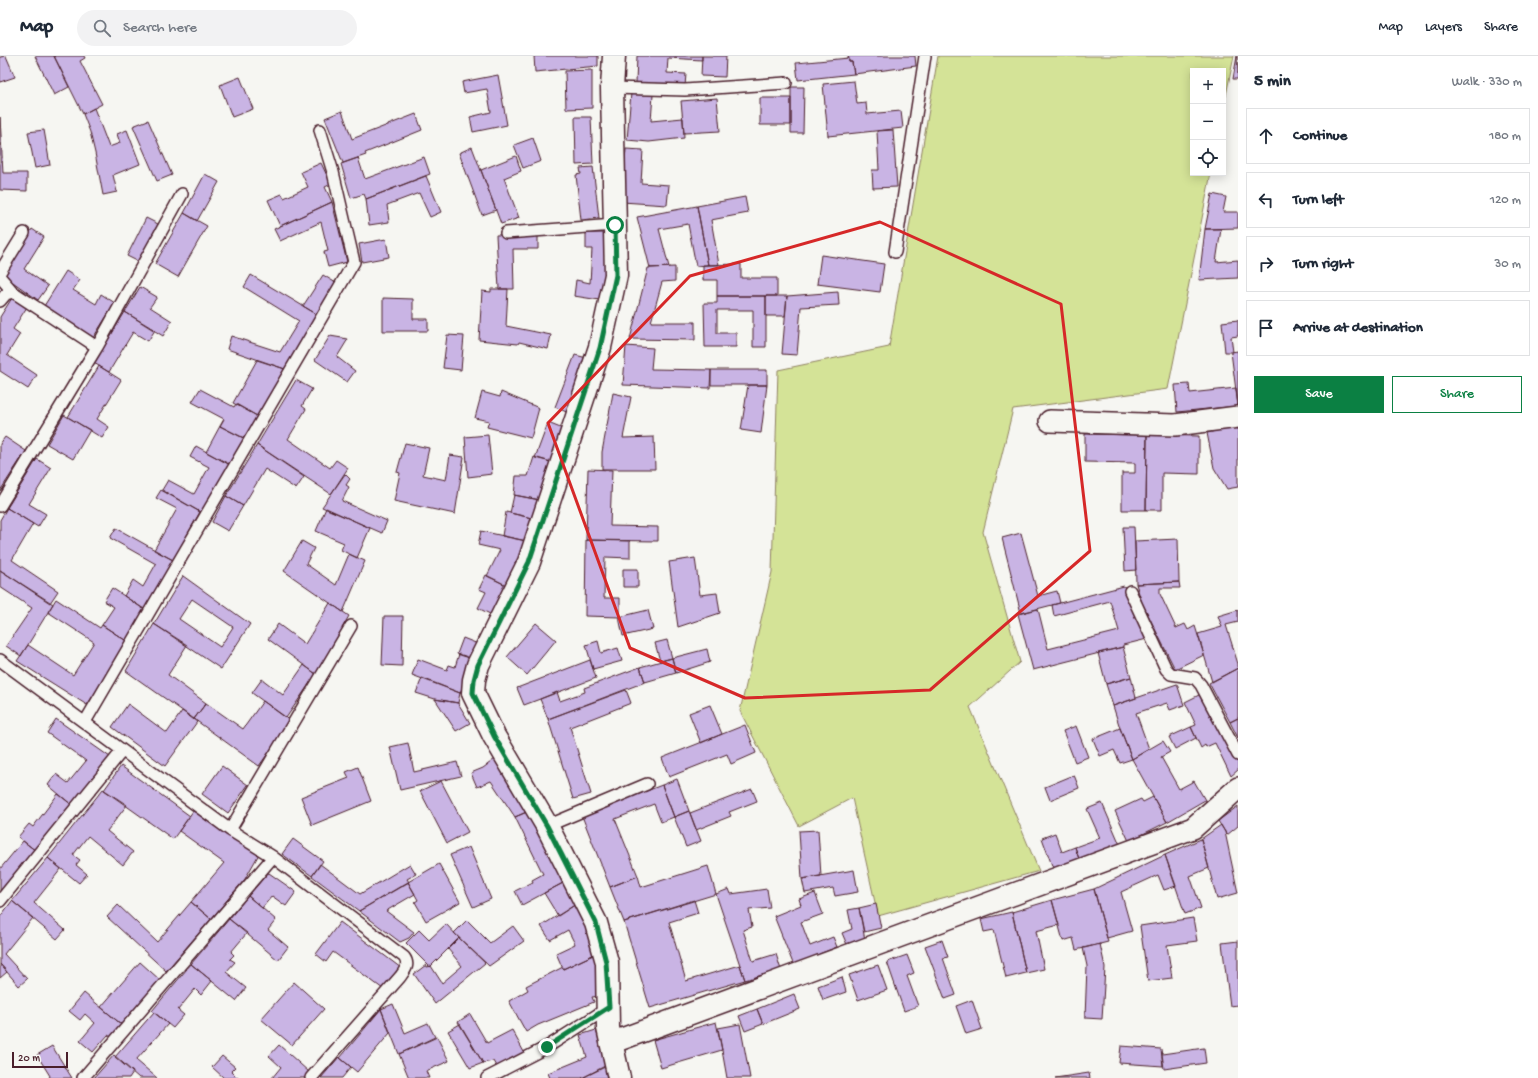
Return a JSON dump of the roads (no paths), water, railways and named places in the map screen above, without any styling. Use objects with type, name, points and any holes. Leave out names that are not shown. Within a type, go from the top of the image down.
[{"type":"street","points":[[614,56],[612,88],[616,275],[600,348],[529,562],[478,665],[474,680],[473,693],[494,736],[547,826],[596,923],[606,962],[609,1007],[608,1028],[619,1078]]},
{"type":"street","points":[[1050,421],[1175,425],[1238,417]]},
{"type":"street","points":[[611,1043],[1193,828],[1238,788]]},
{"type":"lane","points":[[895,252],[925,56]]},
{"type":"lane","points":[[612,88],[685,90],[786,83]]},
{"type":"lane","points":[[85,722],[354,262],[342,207],[320,130]]},
{"type":"lane","points":[[0,506],[97,347],[182,194]]},
{"type":"lane","points":[[506,233],[615,225]]},
{"type":"lane","points":[[0,272],[24,233]]},
{"type":"lane","points":[[0,278],[13,292],[97,347]]},
{"type":"lane","points":[[0,300],[6,294],[13,292]]},
{"type":"lane","points":[[1130,591],[1166,669],[1171,674],[1195,678],[1201,685],[1238,755]]},
{"type":"lane","points":[[230,830],[351,626]]},
{"type":"lane","points":[[0,660],[230,830],[273,857],[396,951],[407,962],[407,968],[400,977],[311,1078]]},
{"type":"lane","points":[[0,902],[122,751]]},
{"type":"lane","points":[[547,826],[647,784]]},
{"type":"lane","points":[[83,1078],[273,857]]},
{"type":"lane","points":[[487,1078],[547,1047],[609,1007]]}]
